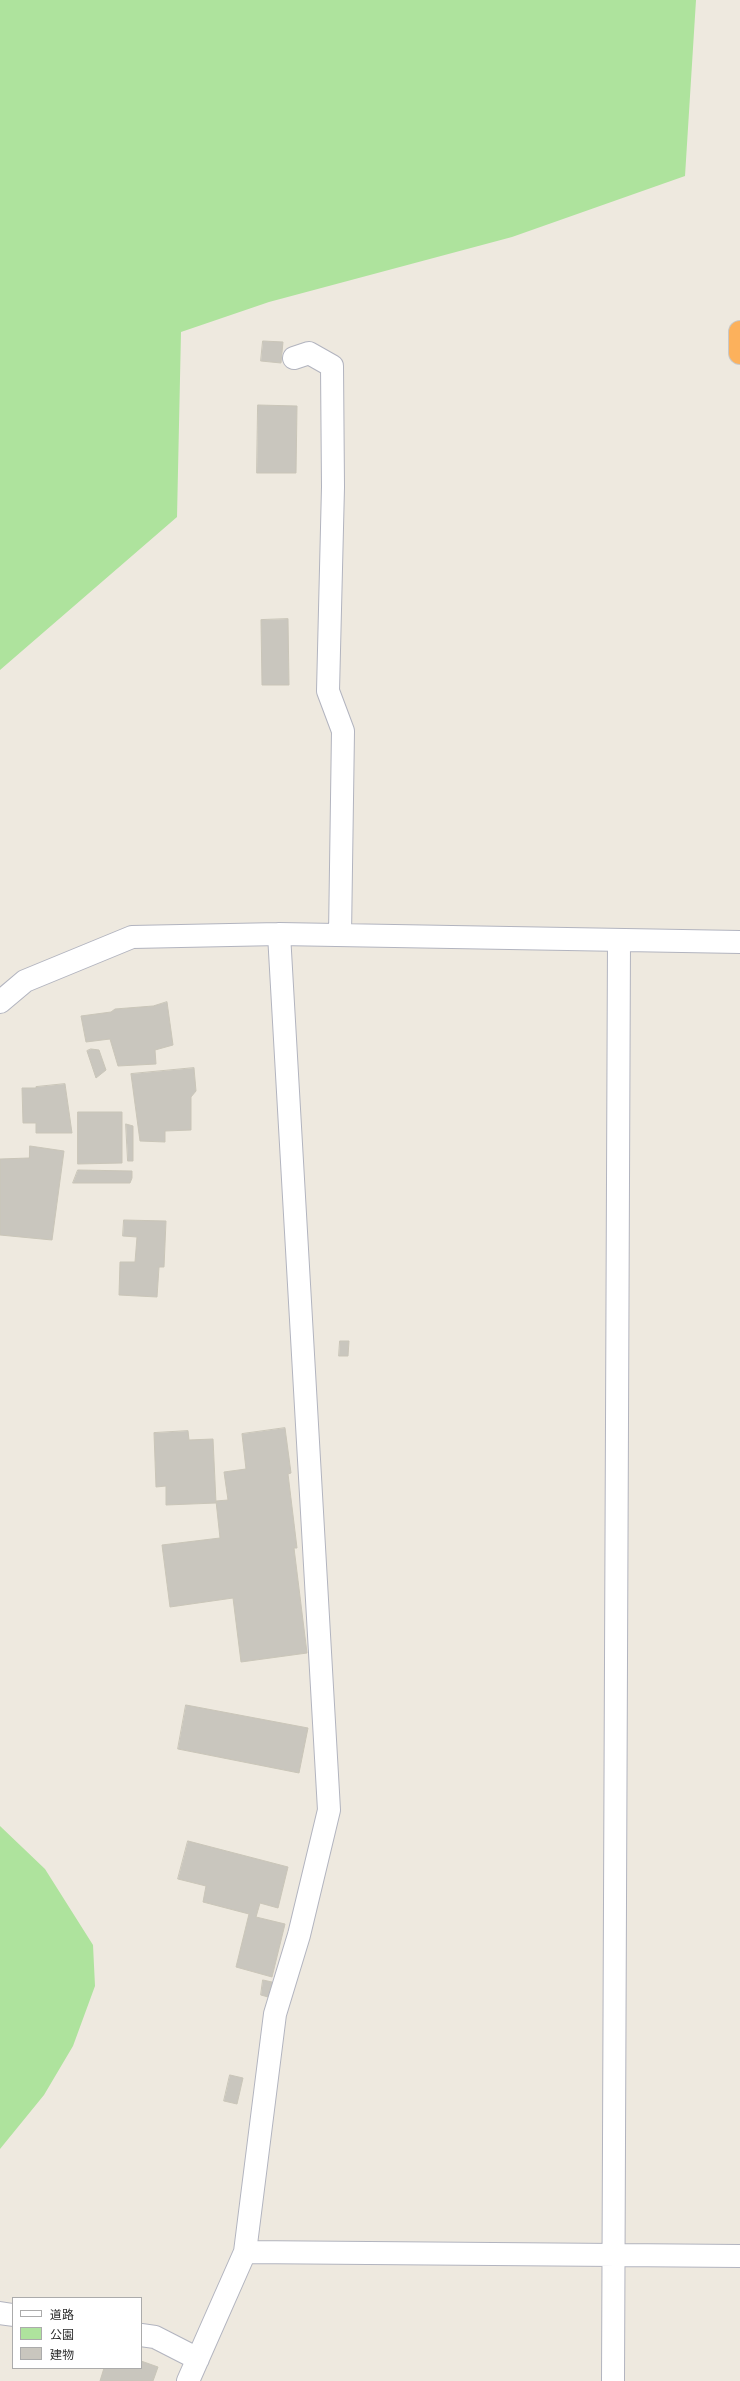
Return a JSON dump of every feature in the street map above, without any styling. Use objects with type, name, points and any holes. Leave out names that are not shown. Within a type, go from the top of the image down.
[{"type":"highway","points":[[740,332],[740,353]]},
{"type":"street","points":[[294,358],[310,353],[332,366],[333,487],[328,691],[343,731],[340,935]]},
{"type":"street","points":[[188,2381],[245,2252],[276,2014],[299,1935],[329,1810],[279,934]]},
{"type":"street","points":[[0,1002],[25,981],[132,937],[279,934],[740,942]]},
{"type":"street","points":[[613,2381],[619,941]]},
{"type":"street","points":[[245,2252],[740,2256]]},
{"type":"street","points":[[0,2313],[12,2315]]},
{"type":"street","points":[[142,2335],[155,2337],[198,2359]]},
{"type":"green space","points":[[0,0],[696,0],[685,176],[512,237],[269,302],[181,332],[177,517],[0,670]]},
{"type":"green space","points":[[0,1826],[45,1869],[93,1945],[95,1986],[73,2046],[44,2095],[0,2149]]},
{"type":"building","points":[[263,341],[283,342],[281,363],[261,361]]},
{"type":"building","points":[[258,405],[297,406],[296,473],[257,473]]},
{"type":"building","points":[[288,619],[289,685],[262,685],[261,620]]},
{"type":"building","points":[[167,1002],[173,1045],[155,1050],[156,1064],[118,1066],[110,1039],[86,1042],[81,1016],[111,1012],[115,1009],[153,1006]]},
{"type":"building","points":[[91,1049],[99,1050],[106,1070],[96,1078],[87,1051]]},
{"type":"building","points":[[194,1068],[196,1091],[191,1097],[191,1130],[165,1131],[165,1142],[140,1141],[131,1074]]},
{"type":"building","points":[[65,1084],[72,1133],[36,1133],[36,1123],[23,1123],[22,1088],[36,1088]]},
{"type":"building","points":[[78,1112],[122,1112],[122,1163],[78,1164]]},
{"type":"building","points":[[126,1124],[133,1126],[133,1161],[128,1161]]},
{"type":"building","points":[[30,1146],[64,1151],[52,1240],[0,1235],[0,1159],[29,1158]]},
{"type":"building","points":[[78,1170],[132,1171],[132,1178],[130,1183],[73,1183]]},
{"type":"building","points":[[124,1220],[166,1221],[164,1267],[159,1267],[157,1297],[119,1295],[120,1262],[135,1262],[137,1237],[123,1236]]},
{"type":"building","points":[[340,1341],[349,1341],[348,1356],[339,1356]]},
{"type":"building","points":[[285,1428],[291,1473],[288,1474],[297,1548],[294,1548],[307,1653],[241,1662],[233,1598],[170,1607],[162,1545],[220,1538],[216,1501],[228,1500],[224,1472],[246,1469],[242,1434]]},
{"type":"building","points":[[188,1431],[189,1440],[213,1439],[216,1503],[166,1505],[166,1486],[156,1487],[154,1433]]},
{"type":"building","points":[[186,1705],[308,1728],[299,1773],[178,1749]]},
{"type":"building","points":[[188,1841],[288,1867],[278,1908],[260,1903],[256,1917],[285,1924],[272,1977],[236,1967],[249,1914],[203,1902],[206,1886],[178,1879]]},
{"type":"building","points":[[263,1980],[272,1982],[268,1997],[261,1995]]},
{"type":"building","points":[[230,2075],[243,2078],[237,2104],[224,2101]]},
{"type":"building","points":[[142,2361],[158,2367],[153,2381],[100,2381],[104,2369],[142,2369]]}]
